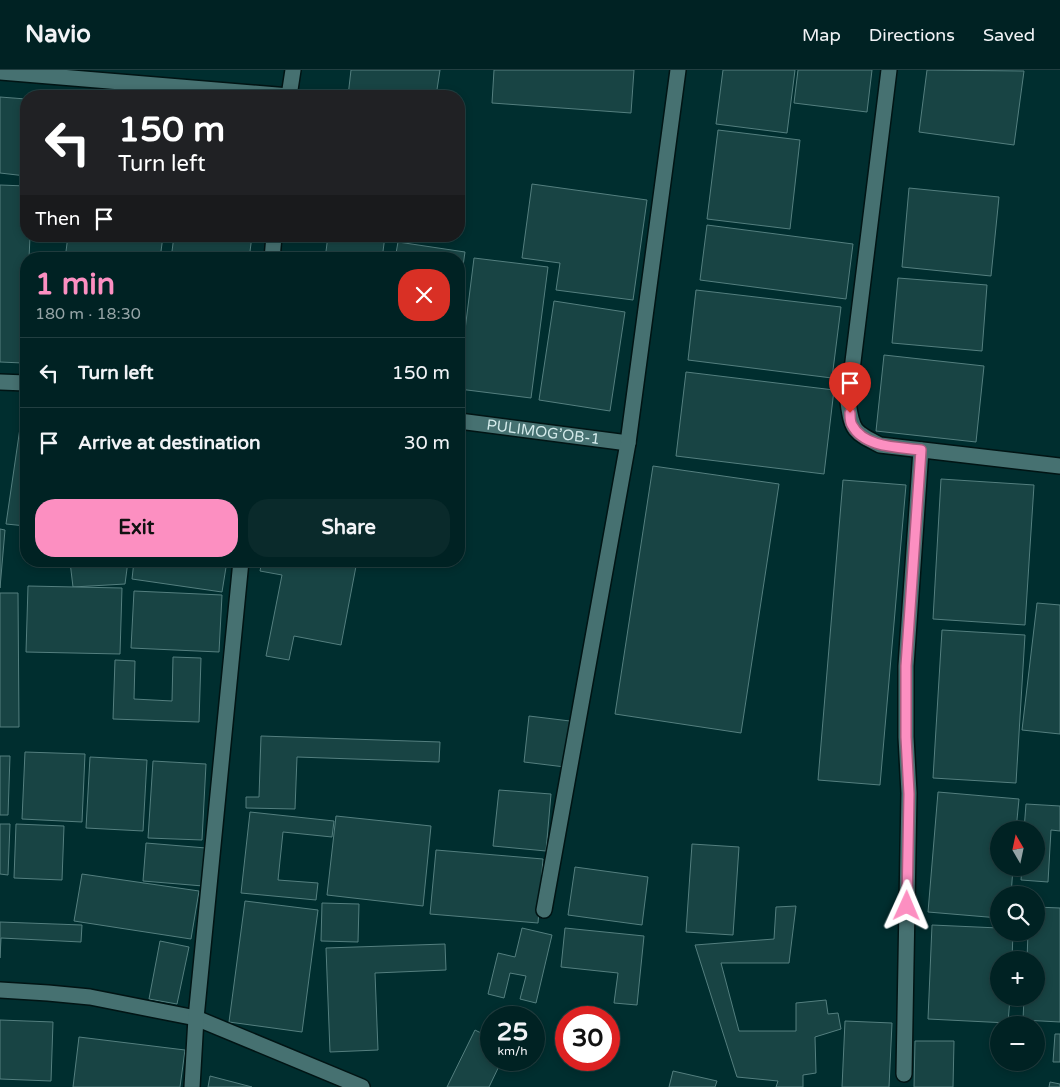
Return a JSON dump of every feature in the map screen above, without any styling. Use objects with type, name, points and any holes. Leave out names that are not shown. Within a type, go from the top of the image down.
[{"type":"street","points":[[290,90],[293,70]]},
{"type":"street","points":[[544,910],[628,444],[678,70]]},
{"type":"street","points":[[889,70],[848,402],[852,425],[862,436],[880,445],[1060,466]]},
{"type":"street","points":[[0,72],[217,90]]},
{"type":"street","points":[[0,382],[20,383]]},
{"type":"street","name":"PULIMOG’OB-1","points":[[465,422],[628,444]]},
{"type":"street","points":[[904,1074],[909,794],[906,737],[906,666],[921,450]]},
{"type":"street","points":[[192,1087],[196,1018],[240,567]]},
{"type":"street","points":[[0,990],[90,997],[196,1018],[362,1087]]},
{"type":"building","points":[[351,70],[440,70],[437,90],[349,90]]},
{"type":"building","points":[[494,70],[634,70],[631,113],[492,103]]},
{"type":"building","points":[[723,70],[795,70],[787,133],[716,124]]},
{"type":"building","points":[[798,70],[872,70],[867,112],[794,103]]},
{"type":"building","points":[[927,70],[1024,71],[1014,145],[919,132]]},
{"type":"building","points":[[0,97],[20,99],[20,175],[0,173]]},
{"type":"building","points":[[718,130],[800,140],[790,229],[707,219]]},
{"type":"building","points":[[532,184],[647,200],[633,300],[556,290],[560,263],[522,258]]},
{"type":"building","points":[[0,185],[20,186],[20,242],[30,242],[29,252],[20,252],[20,363],[0,362]]},
{"type":"building","points":[[909,188],[999,197],[991,276],[902,267]]},
{"type":"building","points":[[707,225],[853,244],[846,299],[700,280]]},
{"type":"building","points":[[67,242],[162,242],[161,252],[66,252]]},
{"type":"building","points":[[173,242],[251,242],[250,252],[172,252]]},
{"type":"building","points":[[327,242],[384,242],[383,252],[326,252]]},
{"type":"building","points":[[398,242],[465,252],[396,252]]},
{"type":"building","points":[[474,258],[548,267],[531,398],[465,390],[465,330]]},
{"type":"building","points":[[898,278],[987,285],[982,351],[892,343]]},
{"type":"building","points":[[696,290],[841,307],[832,378],[688,360]]},
{"type":"building","points":[[554,301],[625,312],[610,411],[539,400]]},
{"type":"building","points":[[884,355],[984,366],[976,442],[876,431]]},
{"type":"building","points":[[686,372],[834,390],[824,474],[676,456]]},
{"type":"building","points":[[20,428],[20,525],[6,524]]},
{"type":"building","points":[[653,466],[779,484],[741,733],[615,714]]},
{"type":"building","points":[[941,479],[1034,485],[1025,625],[933,619]]},
{"type":"building","points":[[843,480],[906,485],[880,785],[818,780]]},
{"type":"building","points":[[0,529],[5,530],[0,588]]},
{"type":"building","points":[[71,567],[127,567],[125,584],[73,587]]},
{"type":"building","points":[[133,567],[226,567],[222,592],[132,579]]},
{"type":"building","points":[[261,567],[356,567],[341,645],[294,636],[289,660],[266,656],[282,575],[260,571]]},
{"type":"building","points":[[28,586],[122,588],[120,654],[26,652]]},
{"type":"building","points":[[134,591],[222,595],[219,652],[131,648]]},
{"type":"building","points":[[0,593],[18,593],[19,727],[0,727]]},
{"type":"building","points":[[1037,603],[1060,605],[1060,734],[1022,730]]},
{"type":"building","points":[[942,630],[1025,635],[1016,783],[933,778]]},
{"type":"building","points":[[173,657],[201,658],[199,722],[113,719],[115,660],[135,661],[134,699],[172,701]]},
{"type":"building","points":[[529,716],[570,721],[565,767],[524,762]]},
{"type":"building","points":[[261,736],[440,742],[439,762],[297,757],[295,809],[246,808],[246,797],[259,797]]},
{"type":"building","points":[[25,752],[85,754],[82,822],[22,819]]},
{"type":"building","points":[[0,756],[10,756],[8,815],[0,815]]},
{"type":"building","points":[[90,757],[147,760],[143,831],[86,828]]},
{"type":"building","points":[[153,761],[206,764],[202,840],[148,838]]},
{"type":"building","points":[[499,790],[551,794],[546,851],[493,846]]},
{"type":"building","points":[[938,792],[1019,799],[1017,821],[990,821],[990,876],[1012,876],[1012,886],[990,886],[990,917],[928,912]]},
{"type":"building","points":[[1026,804],[1060,806],[1060,831],[1051,830],[1048,882],[1021,880],[1021,876],[1045,876],[1045,821],[1025,821]]},
{"type":"building","points":[[250,812],[334,821],[332,837],[283,832],[278,880],[318,883],[316,900],[241,893]]},
{"type":"building","points":[[336,816],[431,826],[423,906],[327,895]]},
{"type":"building","points":[[0,824],[10,824],[8,875],[0,874]]},
{"type":"building","points":[[16,824],[64,826],[62,880],[14,878]]},
{"type":"building","points":[[146,843],[206,848],[203,886],[143,881]]},
{"type":"building","points":[[692,844],[739,847],[733,935],[686,932]]},
{"type":"building","points":[[436,850],[543,859],[538,923],[430,914]]},
{"type":"building","points":[[575,867],[648,877],[642,925],[568,915]]},
{"type":"building","points":[[82,874],[199,891],[191,939],[74,921]]},
{"type":"building","points":[[245,901],[318,910],[302,1032],[229,1022]]},
{"type":"building","points":[[322,903],[359,904],[358,942],[321,941]]},
{"type":"building","points":[[796,906],[789,963],[721,963],[739,1031],[796,1031],[796,1003],[826,1000],[828,1014],[838,1013],[841,1029],[815,1037],[816,1073],[803,1075],[803,1087],[776,1087],[778,1081],[737,1077],[695,945],[774,939],[776,907]]},
{"type":"building","points":[[1045,907],[1060,908],[1060,1022],[1045,1021],[1045,1016],[1023,1016],[1024,1006],[1045,1006],[1045,951],[1027,951],[1028,941],[1045,941]]},
{"type":"building","points":[[0,922],[82,925],[81,942],[1,938],[0,958]]},
{"type":"building","points":[[932,925],[990,928],[990,941],[1013,941],[1012,951],[990,951],[990,1006],[1009,1006],[1009,1016],[990,1016],[990,1022],[928,1019]]},
{"type":"building","points":[[522,928],[552,935],[536,1003],[520,999],[526,976],[510,973],[504,998],[488,994],[498,953],[515,957]]},
{"type":"building","points":[[565,928],[644,936],[637,1005],[614,1003],[618,973],[561,967]]},
{"type":"building","points":[[160,941],[189,947],[177,1004],[149,999]]},
{"type":"building","points":[[445,944],[446,970],[375,973],[378,1050],[330,1052],[326,948]]},
{"type":"building","points":[[0,1020],[53,1022],[51,1081],[0,1079]]},
{"type":"building","points":[[845,1021],[892,1023],[889,1087],[842,1087]]},
{"type":"building","points":[[475,1030],[480,1032],[480,1071],[497,1071],[489,1087],[447,1087]]},
{"type":"building","points":[[1055,1034],[1060,1034],[1060,1062],[1053,1062]]},
{"type":"building","points":[[79,1037],[185,1050],[180,1087],[73,1087]]},
{"type":"building","points":[[915,1041],[954,1041],[953,1087],[914,1087]]},
{"type":"building","points":[[673,1071],[717,1081],[715,1087],[669,1087]]},
{"type":"building","points":[[210,1076],[252,1087],[208,1087]]},
{"type":"building","points":[[1050,1082],[1060,1084],[1060,1087],[1049,1087]]},
{"type":"route","points":[[850,413],[852,425],[862,436],[880,445],[921,450],[906,666],[906,737],[909,794],[907,906]]}]
